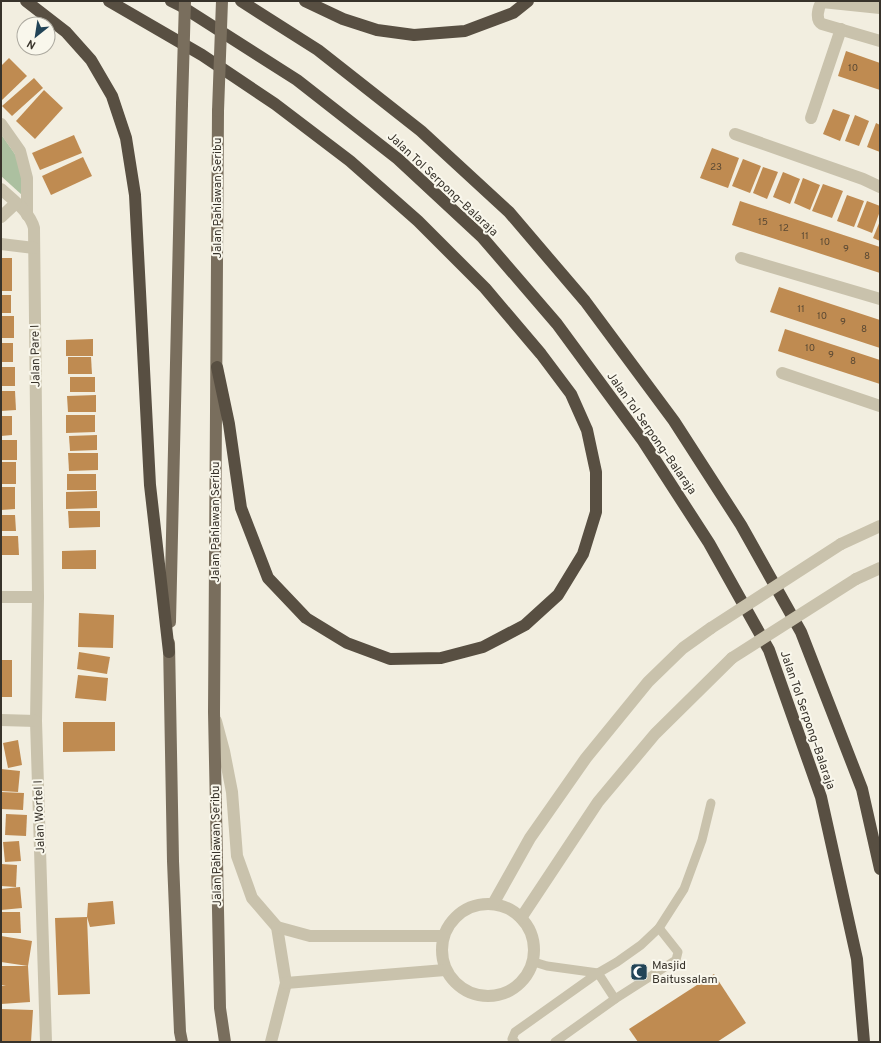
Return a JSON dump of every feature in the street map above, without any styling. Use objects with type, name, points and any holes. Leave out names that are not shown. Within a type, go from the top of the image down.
[{"type":"highway","points":[[26,1],[66,32],[91,60],[112,96],[126,138],[135,195],[150,485],[169,652]]},
{"type":"highway","points":[[108,1],[202,55],[275,104],[350,161],[418,221],[485,288],[541,354],[571,394],[587,430],[596,472],[596,512],[583,554],[558,595],[525,625],[483,647],[442,658],[390,659],[348,643],[306,618],[268,578],[241,508],[229,424],[216,367]]},
{"type":"highway","name":"Jalan Tol Serpong–Balaraja","points":[[171,1],[297,80],[398,158],[482,237],[557,324],[643,441],[709,543],[769,650],[821,796],[857,959],[864,1042]]},
{"type":"highway","name":"Jalan Tol Serpong–Balaraja","points":[[241,1],[318,50],[422,131],[509,212],[585,301],[669,415],[741,525],[801,632],[862,789],[880,869]]},
{"type":"highway","points":[[305,1],[343,19],[377,30],[414,35],[465,31],[513,12],[528,1]]},
{"type":"main road","points":[[182,1042],[180,1032],[173,861],[169,652],[184,1]]},
{"type":"main road","name":"Jalan Pahlawan Seribu","points":[[222,1],[218,111],[214,712],[220,1008],[225,1042]]},
{"type":"street","points":[[880,8],[822,2],[820,5],[818,19],[819,22],[880,40]]},
{"type":"street","points":[[811,118],[841,29]]},
{"type":"street","name":"Jalan Pare I","points":[[1,124],[20,151],[27,178],[27,215],[33,222],[34,228],[38,597]]},
{"type":"street","points":[[735,134],[863,179],[880,187]]},
{"type":"street","points":[[1,188],[27,215]]},
{"type":"street","points":[[1,217],[16,203]]},
{"type":"street","points":[[1,244],[34,248]]},
{"type":"street","points":[[742,258],[880,299]]},
{"type":"street","points":[[782,373],[880,406]]},
{"type":"street","points":[[493,904],[530,838],[586,758],[648,682],[683,648],[710,628],[841,544],[880,526]]},
{"type":"street","points":[[522,918],[598,802],[655,734],[732,658],[856,579],[880,568]]},
{"type":"street","points":[[1,597],[38,597]]},
{"type":"street","name":"Jalan Wortel I","points":[[38,597],[36,721],[48,1041]]},
{"type":"street","points":[[214,712],[232,792],[237,856],[252,898],[277,927],[286,983],[271,1042]]},
{"type":"street","points":[[1,720],[36,721]]},
{"type":"street","points":[[493,904],[508,909],[522,918],[530,932],[534,947],[534,962],[526,978],[514,989],[499,996],[483,997],[468,992],[454,983],[445,970],[441,948],[443,936],[450,922],[462,911],[477,905],[493,904]]},
{"type":"street","points":[[277,927],[310,936],[443,936]]},
{"type":"street","points":[[286,983],[445,970]]},
{"type":"lane","points":[[515,1042],[512,1039],[515,1032],[598,973],[641,945],[659,928],[684,889],[702,840],[711,803]]},
{"type":"lane","points":[[555,1042],[615,999],[676,960],[678,952],[659,928]]},
{"type":"lane","points":[[534,962],[547,966],[598,973],[615,999]]},
{"type":"green space","points":[[1,134],[26,170],[22,195],[1,176]]},
{"type":"building","points":[[846,51],[880,63],[880,90],[838,76]]},
{"type":"building","points":[[9,58],[27,76],[2,100],[1,66]]},
{"type":"building","points":[[34,78],[43,88],[12,116],[2,106]]},
{"type":"building","points":[[44,90],[63,108],[35,139],[16,121]]},
{"type":"building","points":[[833,109],[850,115],[840,141],[823,134]]},
{"type":"building","points":[[855,115],[869,121],[859,146],[845,141]]},
{"type":"building","points":[[876,123],[880,125],[880,152],[867,147]]},
{"type":"building","points":[[74,135],[82,153],[40,170],[32,153]]},
{"type":"building","points":[[712,148],[739,158],[728,188],[700,178]]},
{"type":"building","points":[[83,157],[92,176],[51,195],[42,176]]},
{"type":"building","points":[[743,159],[761,166],[750,193],[732,186]]},
{"type":"building","points":[[763,167],[778,172],[767,199],[753,193]]},
{"type":"building","points":[[783,172],[800,179],[790,204],[773,197]]},
{"type":"building","points":[[803,178],[820,185],[810,210],[794,203]]},
{"type":"building","points":[[823,184],[843,191],[832,218],[812,211]]},
{"type":"building","points":[[847,195],[864,201],[854,227],[837,221]]},
{"type":"building","points":[[740,201],[880,247],[880,273],[732,225]]},
{"type":"building","points":[[867,201],[880,206],[880,211],[872,233],[857,227]]},
{"type":"building","points":[[880,221],[880,241],[873,238]]},
{"type":"building","points":[[1,258],[12,258],[12,291],[1,291]]},
{"type":"building","points":[[779,287],[880,320],[880,348],[770,312]]},
{"type":"building","points":[[1,295],[11,295],[11,313],[1,313]]},
{"type":"building","points":[[1,316],[14,316],[14,338],[1,338]]},
{"type":"building","points":[[785,329],[880,360],[880,384],[778,351]]},
{"type":"building","points":[[93,339],[93,356],[66,356],[66,340]]},
{"type":"building","points":[[1,343],[13,343],[13,362],[1,362]]},
{"type":"building","points":[[68,357],[91,357],[92,374],[68,374]]},
{"type":"building","points":[[1,367],[15,367],[15,386],[1,386]]},
{"type":"building","points":[[70,377],[95,377],[95,392],[70,392]]},
{"type":"building","points":[[1,391],[15,391],[16,410],[1,411]]},
{"type":"building","points":[[96,395],[96,412],[68,412],[67,396]]},
{"type":"building","points":[[66,415],[95,415],[95,432],[66,433]]},
{"type":"building","points":[[1,416],[12,416],[12,435],[1,436]]},
{"type":"building","points":[[97,435],[97,450],[70,451],[69,436]]},
{"type":"building","points":[[1,440],[17,440],[17,460],[1,460]]},
{"type":"building","points":[[68,453],[98,453],[98,470],[69,471]]},
{"type":"building","points":[[1,462],[16,462],[16,484],[1,484]]},
{"type":"building","points":[[67,474],[96,474],[96,490],[67,490]]},
{"type":"building","points":[[1,487],[15,487],[15,509],[1,510]]},
{"type":"building","points":[[97,491],[97,508],[66,509],[66,492]]},
{"type":"building","points":[[68,511],[100,511],[100,527],[69,528]]},
{"type":"building","points":[[1,515],[15,515],[16,531],[1,531]]},
{"type":"building","points":[[1,536],[18,536],[19,555],[1,555]]},
{"type":"building","points":[[96,550],[96,569],[62,569],[62,551]]},
{"type":"building","points":[[79,613],[114,615],[113,648],[78,647]]},
{"type":"building","points":[[79,652],[110,657],[107,674],[77,669]]},
{"type":"building","points":[[1,660],[12,660],[12,697],[1,697]]},
{"type":"building","points":[[78,675],[108,678],[106,701],[75,698]]},
{"type":"building","points":[[63,722],[115,722],[115,751],[63,752]]},
{"type":"building","points":[[18,740],[22,765],[8,768],[3,743]]},
{"type":"building","points":[[1,769],[20,771],[18,792],[1,791]]},
{"type":"building","points":[[1,792],[24,793],[23,810],[1,809]]},
{"type":"building","points":[[6,814],[27,815],[26,836],[5,835]]},
{"type":"building","points":[[19,841],[21,861],[5,862],[3,842]]},
{"type":"building","points":[[1,864],[17,865],[16,887],[1,886]]},
{"type":"building","points":[[20,887],[22,908],[1,910],[1,889]]},
{"type":"building","points":[[113,901],[115,924],[90,927],[87,917],[88,903]]},
{"type":"building","points":[[1,912],[20,912],[21,933],[1,933]]},
{"type":"building","points":[[87,917],[90,994],[58,995],[55,918]]},
{"type":"building","points":[[1,936],[32,941],[28,966],[1,962]]},
{"type":"building","points":[[1,966],[28,966],[30,1002],[1,1004],[1,986],[6,985],[1,985]]},
{"type":"building","points":[[714,974],[746,1023],[717,1042],[638,1042],[629,1029]]},
{"type":"building","points":[[1,1009],[33,1010],[31,1042],[1,1042]]},
{"type":"place","name":"Masjid Baitussalam","points":[[639,972]]}]
